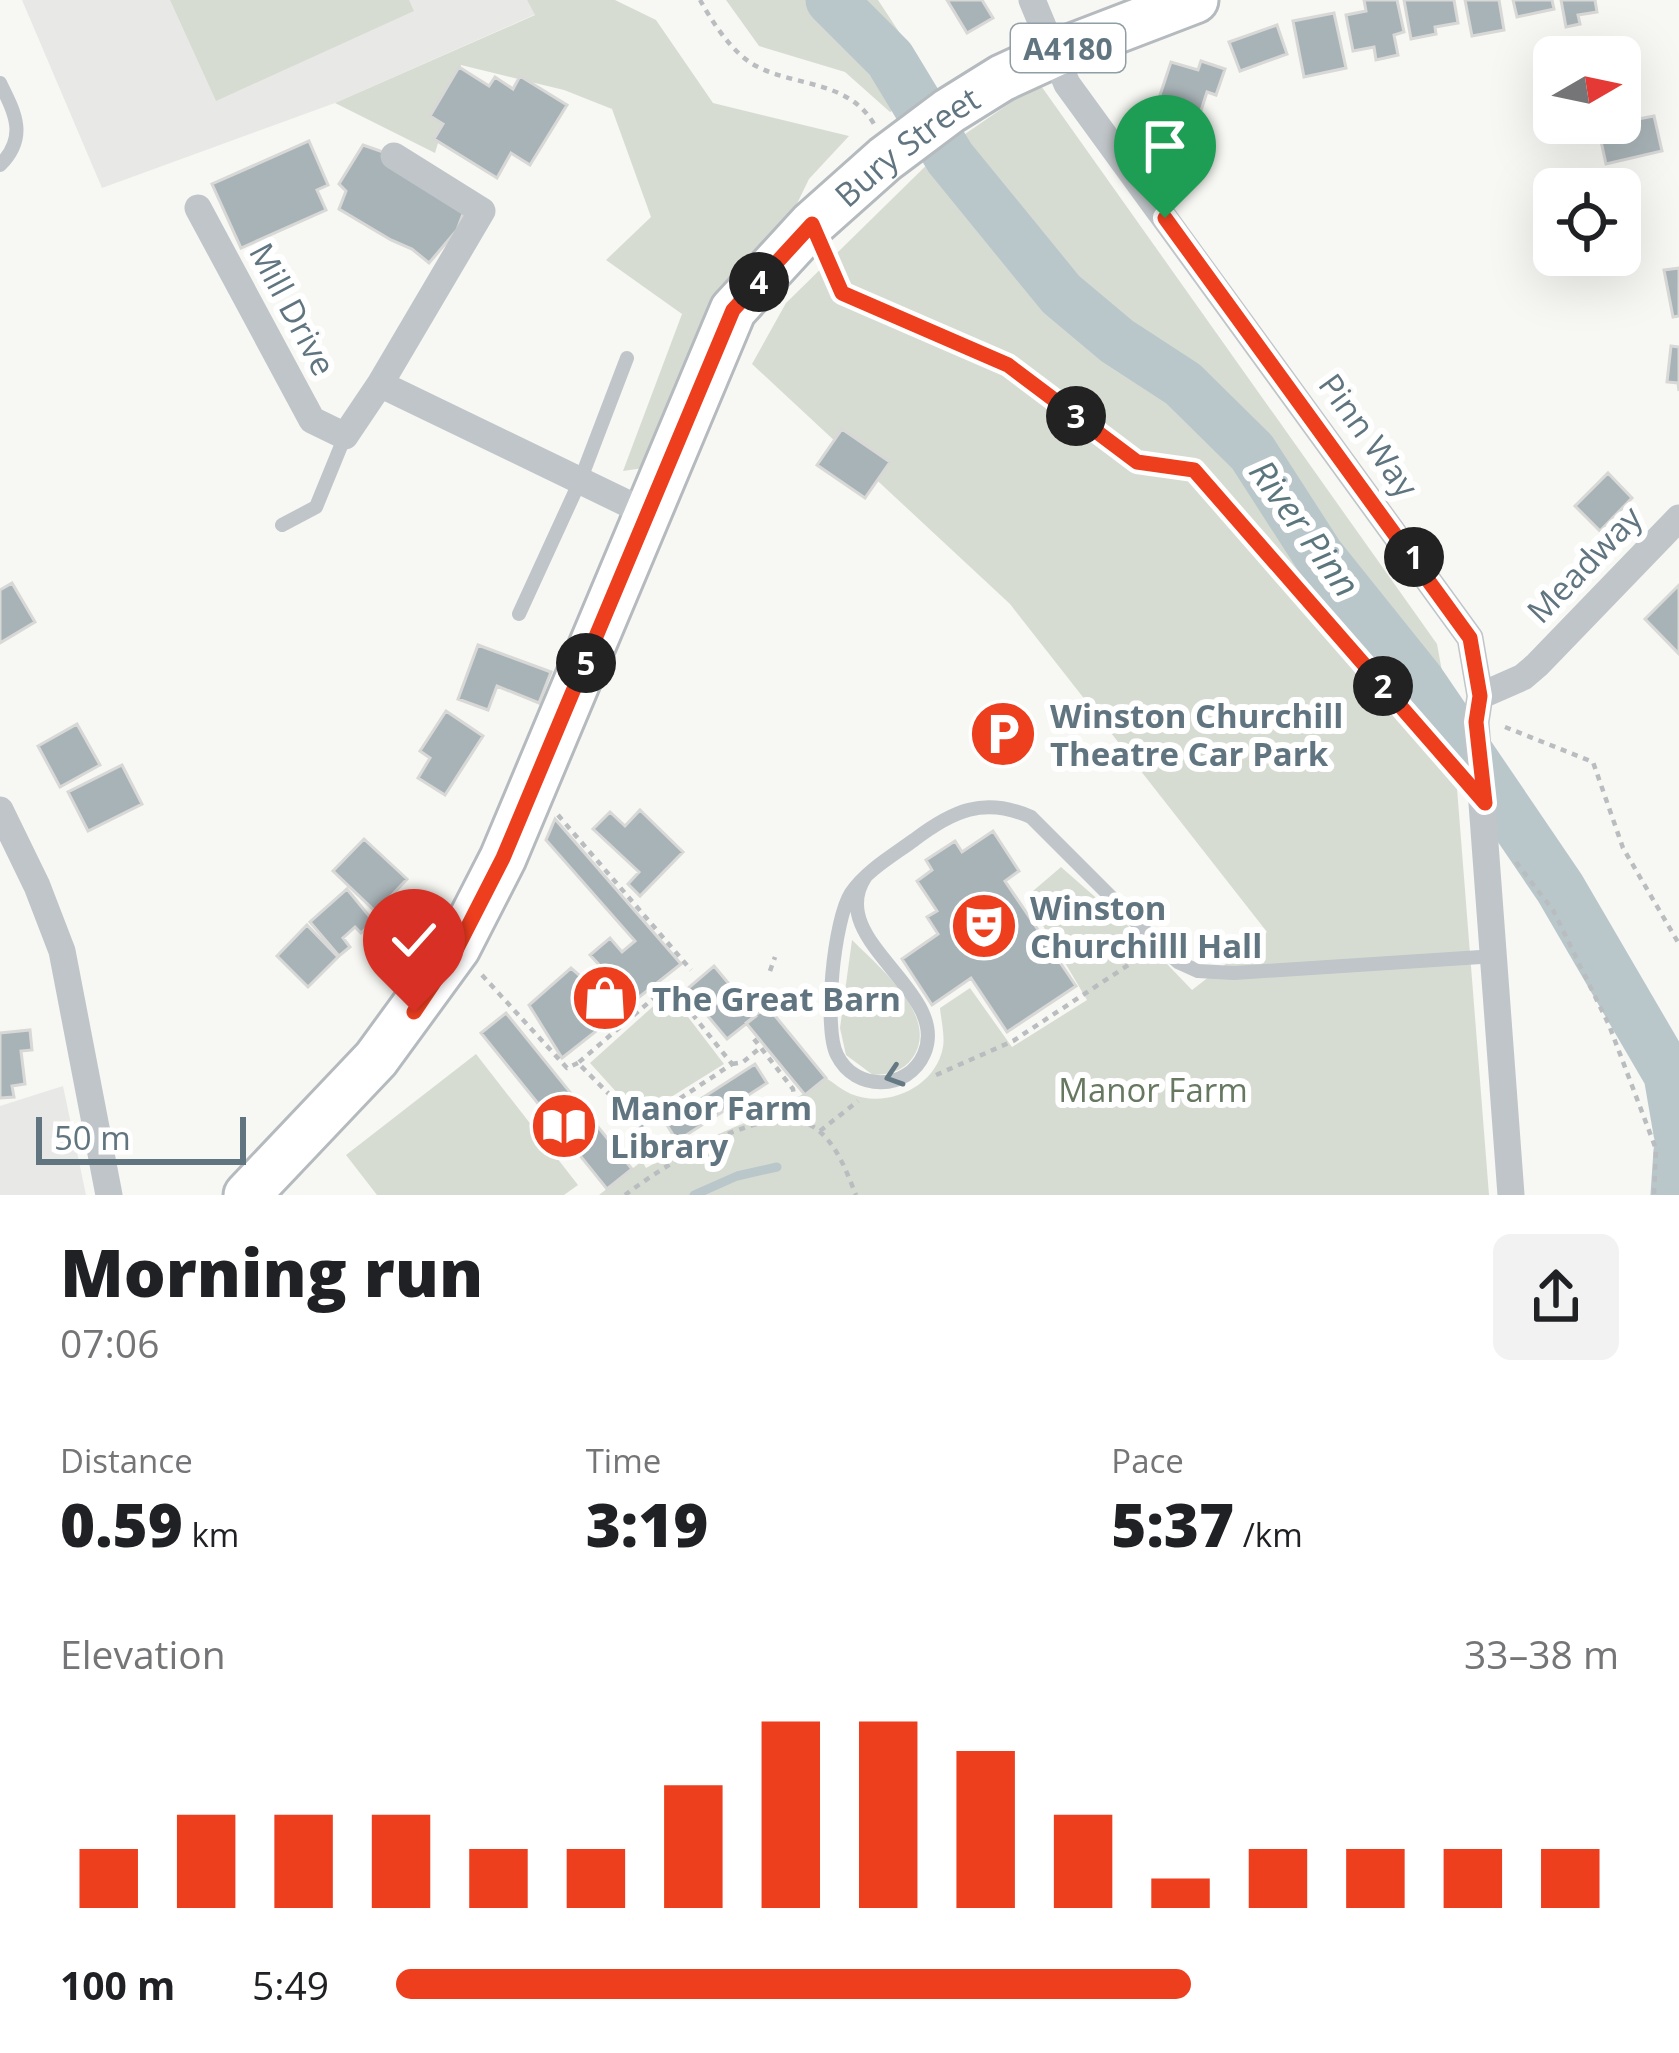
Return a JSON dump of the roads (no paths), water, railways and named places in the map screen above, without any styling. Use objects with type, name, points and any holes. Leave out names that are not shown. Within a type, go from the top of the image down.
[{"type":"main road","name":"Bury Street","points":[[247,1195],[376,1059],[457,948],[503,858],[733,310],[812,224],[949,111],[1002,78],[1054,54],[1195,0]]},
{"type":"street","name":"Pinn Way","points":[[1032,0],[1067,84],[1460,620],[1476,657],[1511,1195]]},
{"type":"street","name":"Mill Drive","points":[[198,208],[312,420],[346,436],[482,211],[394,156]]},
{"type":"street","name":"Mill Drive","points":[[380,384],[649,514]]},
{"type":"street","name":"Meadway","points":[[1478,712],[1537,665],[1679,518]]},
{"type":"street","points":[[0,810],[62,951],[109,1195]]},
{"type":"lane","points":[[0,83],[17,117],[18,130],[0,165]]},
{"type":"lane","points":[[519,614],[580,481],[627,358]]},
{"type":"lane","points":[[282,525],[316,507],[346,436]]},
{"type":"lane","points":[[866,876],[856,897],[859,920],[922,1011],[927,1027],[924,1056],[915,1069],[889,1083],[859,1078],[847,1070],[832,1043],[838,926],[848,898],[866,876],[944,818],[982,806],[1009,808],[1038,822],[1161,947],[1198,971],[1268,972],[1496,956]]},
{"type":"waterway","name":"River Pinn","points":[[831,0],[890,59],[950,158],[1061,294],[1117,341],[1183,384],[1252,452],[1319,556],[1420,682],[1560,888],[1669,1075],[1679,1133]]},
{"type":"waterway","name":"River Pinn","points":[[1676,1195],[1679,1151]]},
{"type":"waterway","points":[[694,1195],[737,1176],[777,1167]]},
{"type":"place","name":"Winston Churchill Theatre Car Park","points":[[1003,734]]},
{"type":"place","name":"Winston Churchilll Hall","points":[[984,926]]},
{"type":"place","name":"The Great Barn","points":[[605,998]]},
{"type":"place","name":"Manor Farm Library","points":[[564,1126]]},
{"type":"park label","name":"Manor Farm","points":[[1153,1089]]}]
